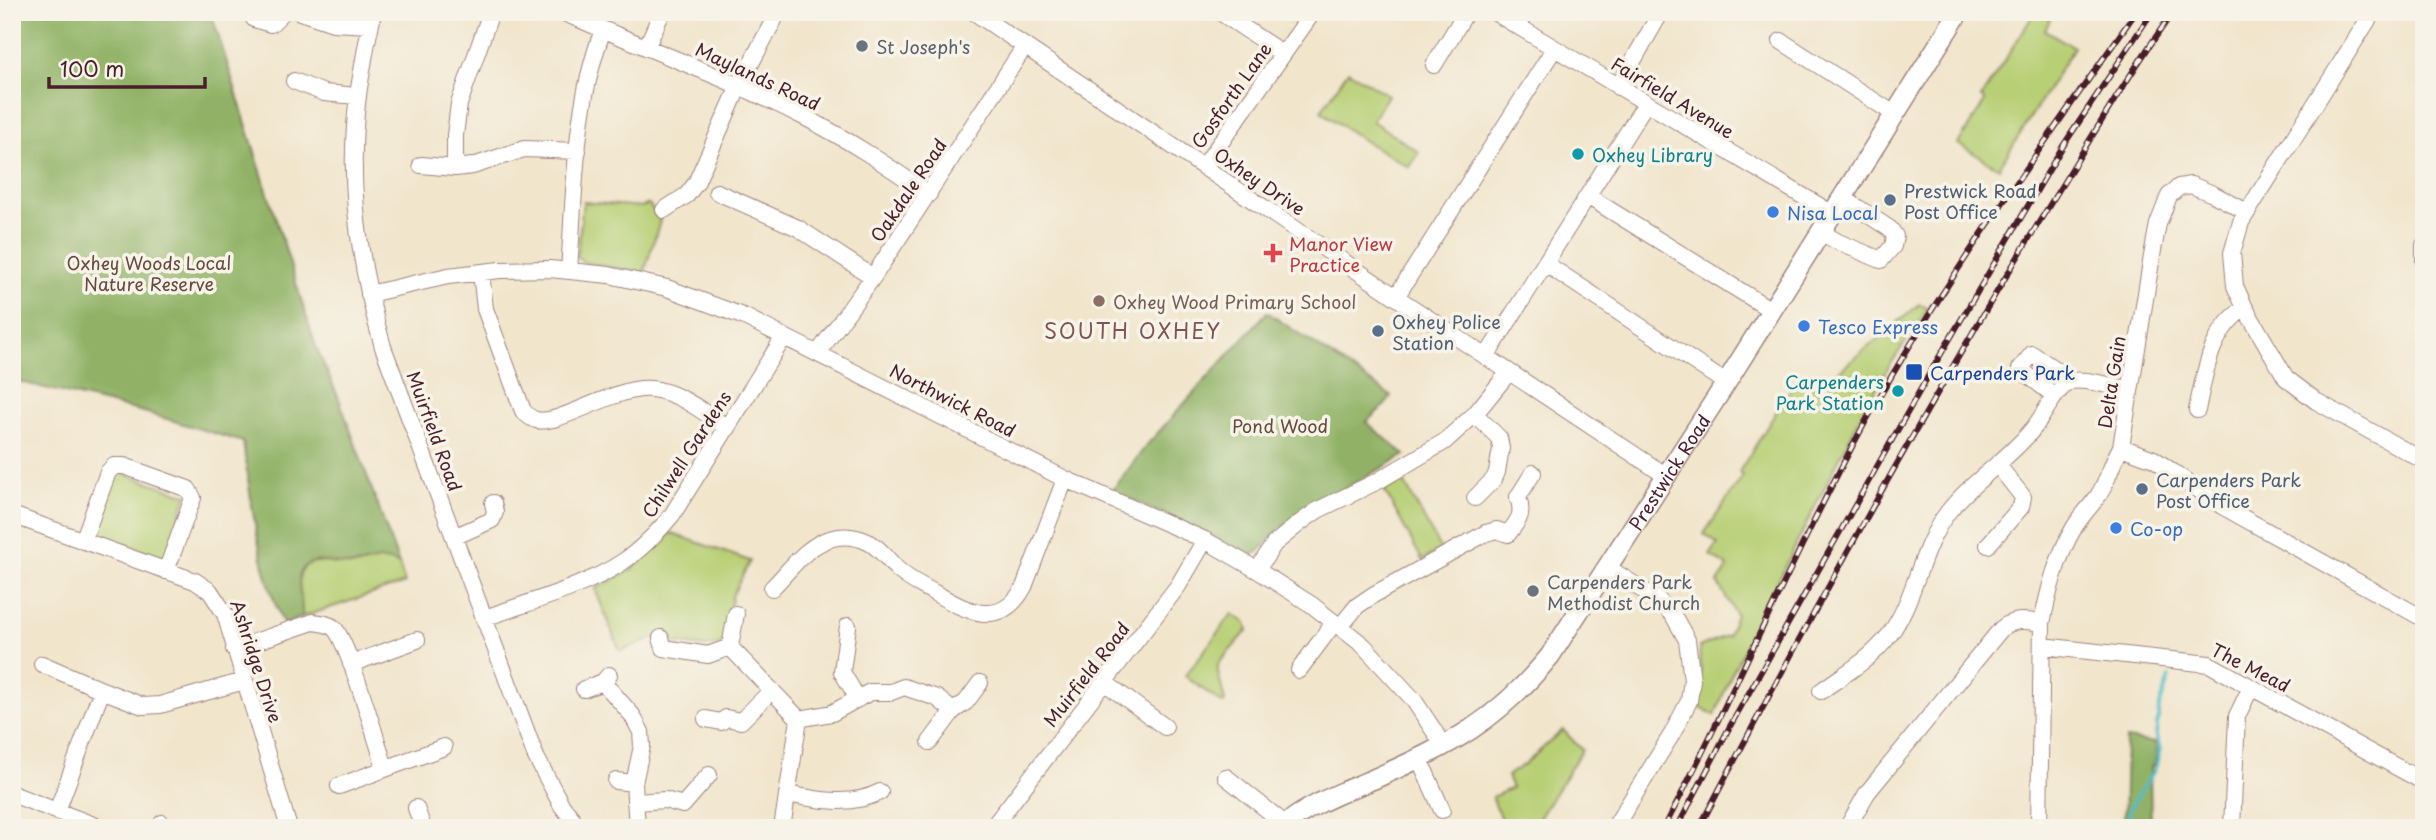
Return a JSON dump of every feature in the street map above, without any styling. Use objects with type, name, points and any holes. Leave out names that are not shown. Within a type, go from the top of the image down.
[{"type":"main road","name":"Prestwick Road","points":[[1283,826],[1324,801],[1444,746],[1483,723],[1525,685],[1550,656],[1833,215],[1959,12]]},
{"type":"street","points":[[254,19],[271,24],[284,12]]},
{"type":"street","name":"Muirfield Road","points":[[300,12],[333,23],[372,19],[357,96],[352,160],[358,242],[369,295],[383,347],[543,772],[577,827]]},
{"type":"street","points":[[456,168],[458,104],[491,12]]},
{"type":"street","name":"Maylands Road","points":[[562,12],[739,86],[803,117],[846,140],[929,194]]},
{"type":"street","points":[[647,46],[662,12]]},
{"type":"street","points":[[664,210],[687,195],[696,183],[739,86],[778,12]]},
{"type":"street","name":"Oxhey Drive","points":[[974,12],[1665,475]]},
{"type":"street","points":[[1220,12],[1283,54]]},
{"type":"street","name":"Gosforth Lane","points":[[1204,166],[1313,12]]},
{"type":"street","points":[[1434,65],[1465,12]]},
{"type":"street","name":"Fairfield Avenue","points":[[1494,12],[1833,215]]},
{"type":"street","points":[[1618,87],[1661,12]]},
{"type":"street","points":[[2373,12],[2247,212],[2236,233],[2232,263],[2235,286],[2245,308],[2282,371],[2298,389],[2424,461]]},
{"type":"street","points":[[569,271],[578,151],[588,75],[603,30]]},
{"type":"street","points":[[1781,41],[1896,114]]},
{"type":"street","name":"Oakdale Road","points":[[818,353],[929,194],[1025,46]]},
{"type":"street","points":[[1396,297],[1554,49]]},
{"type":"street","points":[[294,81],[324,93],[357,96]]},
{"type":"street","points":[[1486,357],[1646,103]]},
{"type":"street","points":[[421,165],[456,168],[473,166],[524,149],[578,151]]},
{"type":"street","name":"Delta Gain","points":[[2039,828],[2042,623],[2055,566],[2073,529],[2103,487],[2121,447],[2155,237],[2169,196],[2179,187],[2192,185],[2202,188],[2247,212]]},
{"type":"street","points":[[717,192],[798,228],[873,277]]},
{"type":"street","points":[[1589,197],[1771,310]]},
{"type":"street","points":[[1821,232],[1881,260],[1893,246],[1895,236],[1890,229],[1843,198]]},
{"type":"street","points":[[2424,245],[2424,262]]},
{"type":"street","points":[[1546,264],[1726,383]]},
{"type":"street","name":"Northwick Road","points":[[369,295],[437,278],[526,268],[609,275],[667,288],[717,305],[818,353],[1065,479],[1205,540],[1257,569],[1312,605],[1370,652],[1426,716],[1444,746]]},
{"type":"street","points":[[481,272],[485,309],[523,411],[530,418],[551,419],[613,395],[640,389],[663,391],[728,428]]},
{"type":"street","points":[[2197,410],[2215,343],[2231,318],[2245,308]]},
{"type":"street","name":"Chilwell Gardens","points":[[485,618],[602,574],[622,563],[656,534],[672,515],[784,337]]},
{"type":"street","points":[[2055,396],[2020,369],[2032,354],[2072,381],[2130,390]]},
{"type":"street","points":[[1257,569],[1274,544],[1318,510],[1378,481],[1432,450],[1475,414],[1510,372]]},
{"type":"street","points":[[1821,691],[1871,655],[1887,638],[1902,614],[1920,565],[1946,514],[1961,496],[2033,429],[2055,396],[2072,381]]},
{"type":"street","points":[[1475,414],[1499,438],[1501,448],[1497,472],[1489,485],[1475,498]]},
{"type":"street","points":[[2121,447],[2154,458],[2222,506],[2424,619]]},
{"type":"street","points":[[1988,545],[2021,507],[2022,500],[1997,464]]},
{"type":"street","points":[[83,541],[108,472],[114,466],[124,466],[188,488],[193,498],[166,571]]},
{"type":"street","points":[[1299,670],[1337,625],[1373,595],[1486,533],[1497,530],[1508,534],[1521,517],[1522,507],[1518,497],[1533,472]]},
{"type":"street","points":[[772,588],[813,546],[835,538],[854,538],[874,545],[907,577],[962,608],[983,614],[999,611],[1013,603],[1024,587],[1065,479]]},
{"type":"street","points":[[454,537],[492,520],[495,512],[493,503]]},
{"type":"street","name":"Ashridge Drive","points":[[12,515],[195,581],[210,591],[225,614],[289,828]]},
{"type":"street","name":"Muirfield Road","points":[[992,828],[1178,586],[1205,540]]},
{"type":"street","points":[[1606,567],[1658,600],[1673,615],[1687,640],[1692,680],[1689,701],[1672,734],[1614,828]]},
{"type":"street","points":[[730,647],[736,614]]},
{"type":"street","points":[[1847,828],[1867,793],[2001,629],[2011,622],[2021,620],[2042,623]]},
{"type":"street","points":[[234,649],[313,622],[323,623],[336,630],[351,664],[385,767]]},
{"type":"street","points":[[848,626],[842,669],[858,699]]},
{"type":"street","points":[[661,638],[664,648],[708,655],[730,647]]},
{"type":"street","points":[[351,664],[418,640]]},
{"type":"street","name":"The Mead","points":[[2042,646],[2201,662],[2219,668],[2424,782]]},
{"type":"street","points":[[730,647],[799,719]]},
{"type":"street","points":[[42,664],[143,706],[160,705],[244,681]]},
{"type":"street","points":[[584,689],[606,679],[641,732],[642,746],[634,783],[637,828]]},
{"type":"street","points":[[1104,682],[1165,727]]},
{"type":"street","points":[[930,742],[953,710],[966,702],[980,683]]},
{"type":"street","points":[[799,719],[832,713],[870,692],[904,687],[937,698],[953,710]]},
{"type":"street","points":[[2232,828],[2237,716],[2251,687]]},
{"type":"street","points":[[57,811],[102,690]]},
{"type":"street","points":[[706,719],[721,722],[726,718],[741,721],[772,691]]},
{"type":"street","points":[[782,828],[799,719]]},
{"type":"street","points":[[340,786],[444,747]]},
{"type":"street","points":[[1419,758],[1442,810]]},
{"type":"street","points":[[635,802],[665,800],[683,805],[709,775]]},
{"type":"street","points":[[1226,777],[1283,826]]},
{"type":"street","points":[[616,781],[634,783]]},
{"type":"street","points":[[787,794],[827,802],[870,797],[880,792]]},
{"type":"street","points":[[12,794],[101,828]]},
{"type":"street","points":[[416,808],[423,828]]},
{"type":"green space","name":"Oxhey Woods Local Nature Reserve","points":[[12,12],[211,12],[316,347],[339,399],[399,564],[381,560],[356,565],[318,562],[305,566],[299,576],[302,617],[284,625],[262,559],[243,442],[144,412],[12,380]]},
{"type":"green space","points":[[2035,12],[2051,18],[2045,30],[2074,47],[1999,168],[1958,144],[1985,101],[1981,98]]},
{"type":"green space","points":[[1348,71],[1388,95],[1372,121],[1419,152],[1409,167],[1321,111]]},
{"type":"green space","points":[[583,202],[642,207],[649,204],[660,221],[644,273],[583,262],[577,256]]},
{"type":"green space","points":[[1920,304],[1928,309],[1888,368],[1861,415],[1731,675],[1715,715],[1697,706],[1701,671],[1699,647],[1728,635],[1736,615],[1718,583],[1728,567],[1710,555],[1718,544],[1704,534],[1743,476],[1739,472],[1798,377],[1825,394],[1839,371]]},
{"type":"green space","name":"Pond Wood","points":[[1267,312],[1391,396],[1366,422],[1405,455],[1302,512],[1252,555],[1112,491],[1146,446]]},
{"type":"green space","points":[[116,471],[187,495],[165,559],[91,534]]},
{"type":"green space","points":[[1403,480],[1441,550],[1422,560],[1384,490]]},
{"type":"green space","points":[[671,533],[750,561],[732,596],[726,637],[722,644],[705,647],[668,642],[665,634],[620,651],[595,589],[633,569]]},
{"type":"green space","points":[[375,559],[399,564],[405,583],[302,617],[298,583],[302,570],[307,565],[321,562],[356,566]]},
{"type":"green space","points":[[1232,614],[1246,623],[1248,630],[1218,664],[1225,702],[1223,704],[1185,676]]},
{"type":"green space","points":[[1563,730],[1582,750],[1533,828],[1487,828],[1501,819],[1492,797],[1512,788],[1507,776],[1525,764]]},
{"type":"green space","points":[[2126,739],[2155,743],[2157,750],[2157,757],[2150,769],[2151,828],[2124,828]]},
{"type":"waterway","points":[[2128,828],[2129,809],[2155,769],[2160,749],[2156,736],[2159,708],[2169,677]]},
{"type":"railway","points":[[1664,828],[1814,520],[1897,366],[1996,212],[2136,12]]},
{"type":"railway","points":[[1677,828],[1729,728],[1931,371],[2063,146],[2152,12]]},
{"type":"railway","points":[[1699,828],[1821,600],[1948,375],[2103,118],[2173,12]]},
{"type":"place","name":"St Joseph's","points":[[862,46]]},
{"type":"place","name":"Oxhey Library","points":[[1578,154]]},
{"type":"place","name":"Prestwick Road Post Office","points":[[1890,200]]},
{"type":"place","name":"Nisa Local","points":[[1773,212]]},
{"type":"place","name":"Manor View Practice","points":[[1273,253]]},
{"type":"place","name":"Oxhey Wood Primary School","points":[[1099,301]]},
{"type":"place","name":"Tesco Express","points":[[1804,326]]},
{"type":"place","name":"Oxhey Police Station","points":[[1378,331]]},
{"type":"place","name":"Carpenders Park","points":[[1914,372]]},
{"type":"place","name":"Carpenders Park Station","points":[[1898,391]]},
{"type":"place","name":"Carpenders Park Post Office","points":[[2142,489]]},
{"type":"place","name":"Co-op","points":[[2116,528]]},
{"type":"place","name":"Carpenders Park Methodist Church","points":[[1533,591]]},
{"type":"district","name":"SOUTH OXHEY","points":[[1133,330]]}]
